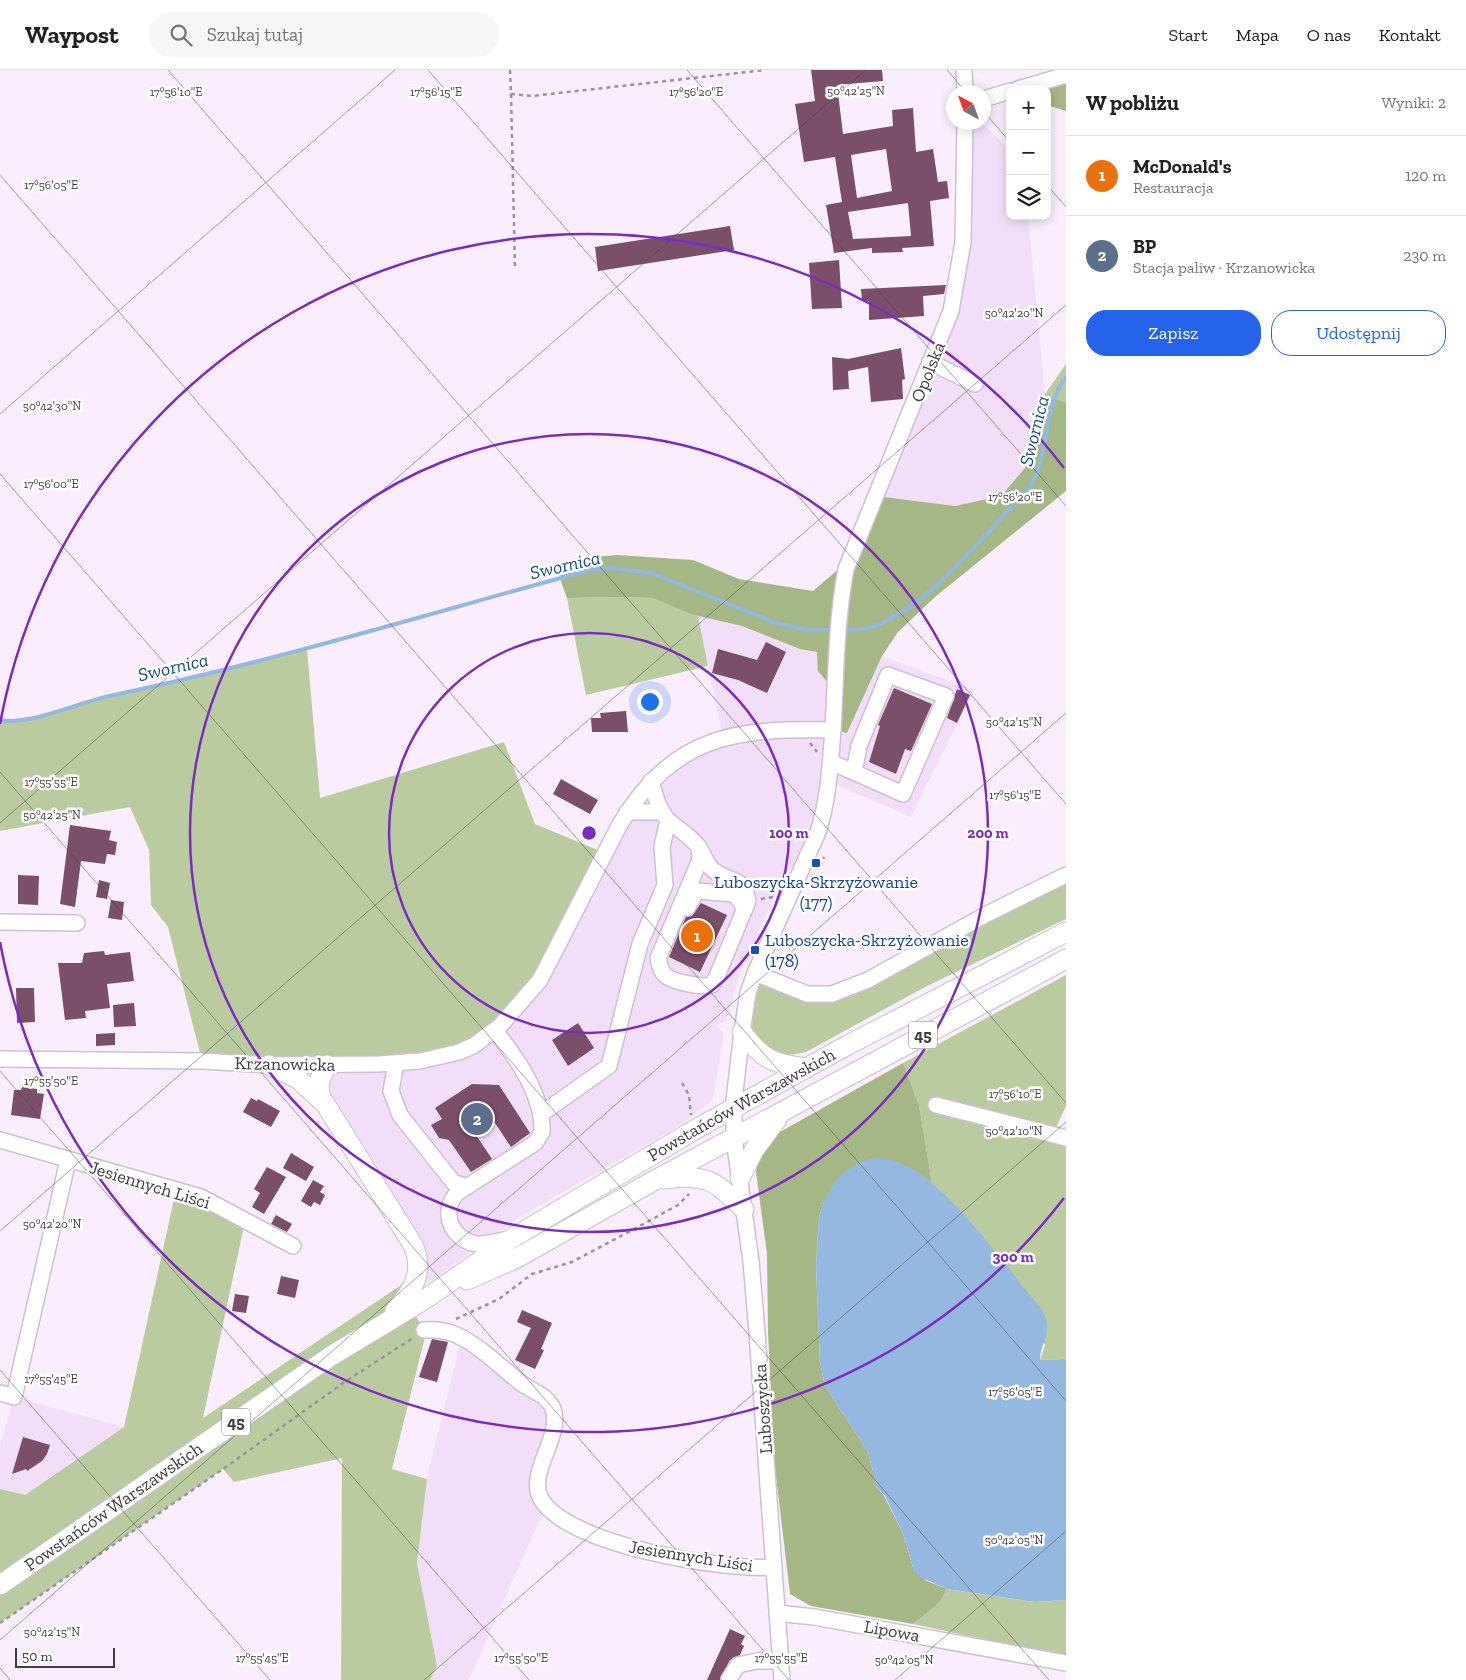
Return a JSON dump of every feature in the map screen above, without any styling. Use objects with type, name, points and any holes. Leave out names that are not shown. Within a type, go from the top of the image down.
[{"type":"main road","name":"Powstańców Warszawskich","points":[[427,1298],[514,1237],[734,1109],[807,1068],[1066,932]]},
{"type":"main road","name":"Powstańców Warszawskich","points":[[0,1585],[331,1356],[386,1321],[427,1298],[517,1258],[654,1180],[781,1114],[951,1019],[1066,959]]},
{"type":"main road","points":[[742,1032],[757,1052],[772,1062],[807,1068]]},
{"type":"main road","points":[[269,1065],[298,1078],[323,1102],[413,1245],[418,1259],[419,1274],[413,1289],[386,1321]]},
{"type":"main road","points":[[323,1102],[318,1086],[327,1065]]},
{"type":"main road","points":[[740,1178],[754,1150],[781,1114]]},
{"type":"main road","points":[[654,1180],[687,1177],[707,1179],[744,1208]]},
{"type":"street","points":[[964,70],[964,85]]},
{"type":"street","points":[[1032,85],[1066,75]]},
{"type":"street","points":[[991,97],[1006,92]]},
{"type":"street","name":"Opolska","points":[[755,973],[818,832],[828,797],[825,758],[832,730],[840,610],[849,560],[932,362],[951,311],[963,242],[965,130]]},
{"type":"street","points":[[932,362],[975,384]]},
{"type":"street","points":[[825,758],[854,772],[903,794],[946,696],[888,675],[859,746],[854,772]]},
{"type":"street","name":"Krzanowicka","points":[[0,1059],[202,1061],[269,1065],[327,1065],[396,1063],[442,1057],[459,1052],[473,1046],[495,1031],[514,1013],[540,980],[627,812],[652,782],[685,755],[708,743],[731,735],[771,729],[832,730]]},
{"type":"street","points":[[541,1114],[609,1066],[640,944],[665,885],[662,847],[665,816],[652,782]]},
{"type":"street","points":[[627,812],[665,816],[699,847],[712,870],[742,884],[747,892],[748,901],[745,909],[712,985],[704,987],[667,977],[661,970],[658,958],[694,885],[700,860],[699,847]]},
{"type":"street","points":[[694,885],[712,870]]},
{"type":"street","points":[[755,973],[807,994],[820,995],[840,991],[868,980],[979,918],[1066,876]]},
{"type":"street","points":[[694,885],[735,894],[745,909]]},
{"type":"street","points":[[0,922],[76,923]]},
{"type":"street","name":"Luboszycka","points":[[755,973],[748,993],[742,1032],[734,1109],[734,1138],[744,1208],[757,1333],[782,1680]]},
{"type":"street","points":[[495,1031],[523,1070],[541,1114],[540,1138],[457,1193],[449,1205],[448,1220],[454,1230],[466,1240],[474,1243],[490,1243],[514,1237]]},
{"type":"street","points":[[396,1063],[391,1091],[400,1115],[453,1182],[467,1187]]},
{"type":"street","points":[[936,1105],[1066,1138]]},
{"type":"street","name":"Jesiennych Liści","points":[[0,1140],[201,1197],[293,1246]]},
{"type":"street","points":[[7,1395],[68,1160]]},
{"type":"street","name":"Jesiennych Liści","points":[[432,1329],[456,1334],[485,1354],[523,1385],[545,1398],[553,1408],[555,1421],[539,1478],[540,1496],[549,1509],[560,1518],[589,1532],[628,1547],[661,1555],[752,1568],[774,1567]]},
{"type":"street","name":"Lipowa","points":[[777,1613],[814,1617],[1066,1663]]},
{"type":"street","points":[[729,1679],[738,1665],[757,1661],[781,1661]]},
{"type":"path","points":[[510,70],[515,267]]},
{"type":"path","points":[[511,94],[532,96],[765,70]]},
{"type":"path","points":[[803,740],[814,747],[825,758]]},
{"type":"path","points":[[762,899],[772,897],[777,898],[776,900]]},
{"type":"path","points":[[682,1083],[689,1095],[692,1121]]},
{"type":"path","points":[[0,1623],[223,1469],[346,1381],[432,1329],[491,1304],[532,1274],[572,1262],[646,1223],[678,1205],[693,1190]]},
{"type":"shaded area","points":[[964,130],[989,130],[1006,147],[1006,220],[1028,220],[1045,394],[1025,468],[1002,496],[955,506],[876,496],[951,311]]},
{"type":"shaded area","points":[[698,616],[742,626],[800,649],[817,652],[836,693],[847,733],[882,656],[974,690],[911,817],[830,782],[811,848],[788,871],[775,895],[740,973],[726,1022],[715,1024],[724,1034],[713,1099],[684,1123],[521,1216],[406,1299],[419,1273],[320,1079],[327,1065],[459,1052],[644,789],[723,737]]},
{"type":"shaded area","points":[[460,1344],[553,1408],[539,1478],[549,1509],[538,1523],[469,1680],[430,1680],[437,1666],[417,1563],[428,1472]]},
{"type":"shaded area","points":[[14,1397],[124,1427],[24,1495],[0,1489],[0,1445]]},
{"type":"green space","points":[[1066,75],[1066,111],[1051,106],[1051,85],[1032,85]]},
{"type":"green space","points":[[1066,364],[1066,403],[1045,394]]},
{"type":"green space","points":[[1045,394],[1066,403],[1066,491],[935,597],[898,632],[882,656],[847,733],[833,730],[836,693],[818,671],[817,652],[800,649],[742,626],[694,615],[652,598],[567,598],[556,568],[570,559],[617,555],[693,560],[739,579],[813,591],[849,560],[876,496],[955,506],[1001,496],[1025,468]]},
{"type":"green space","points":[[567,598],[652,598],[698,616],[708,666],[586,695]]},
{"type":"green space","points":[[307,649],[320,798],[504,742],[535,824],[605,853],[514,1013],[442,1057],[202,1061],[168,927],[151,905],[149,850],[130,807],[0,831],[0,720],[26,720],[83,702]]},
{"type":"green space","points":[[1066,875],[1066,919],[925,987],[806,1052],[787,1055],[774,1052],[763,1043],[752,1029],[754,997],[760,982],[820,995]]},
{"type":"green space","points":[[1066,975],[1066,1106],[1053,1134],[1066,1138],[1066,1359],[1040,1360],[1045,1345],[952,1203],[932,1183],[919,1105],[903,1063]]},
{"type":"green space","points":[[903,1063],[919,1105],[932,1183],[916,1172],[824,1202],[819,1217],[816,1266],[820,1362],[825,1386],[868,1452],[877,1487],[884,1496],[903,1533],[914,1571],[927,1581],[947,1589],[939,1603],[913,1624],[811,1606],[790,1594],[774,1459],[768,1331],[767,1254],[756,1172],[760,1151],[771,1137]]},
{"type":"green space","points":[[176,1190],[245,1221],[203,1418],[419,1273],[406,1299],[424,1330],[427,1329],[392,1469],[427,1479],[417,1563],[437,1666],[430,1680],[341,1680],[342,1458],[234,1482],[223,1469],[0,1623],[0,1489],[25,1495],[124,1427]]},
{"type":"green space","points":[[947,1589],[1034,1602],[1066,1600],[1066,1657],[913,1624],[939,1603]]},
{"type":"water","points":[[875,1158],[891,1160],[920,1174],[958,1208],[992,1247],[1043,1312],[1047,1328],[1040,1360],[1066,1359],[1066,1600],[1034,1602],[947,1589],[920,1577],[914,1571],[903,1533],[885,1496],[877,1487],[868,1452],[825,1386],[820,1362],[816,1266],[819,1217],[834,1183],[850,1168],[860,1162]]},
{"type":"building","points":[[811,70],[882,70],[883,81],[837,85],[843,134],[893,126],[892,110],[913,108],[916,152],[933,149],[938,182],[947,181],[949,198],[930,201],[934,246],[902,248],[903,252],[872,253],[872,248],[834,253],[826,205],[842,202],[835,157],[804,162],[795,104],[815,101]],"holes":[[[886,149],[892,191],[857,198],[851,155]],[[908,203],[911,236],[853,239],[848,212]]]},
{"type":"building","points":[[730,226],[734,250],[598,271],[595,247]]},
{"type":"building","points":[[839,260],[842,308],[812,309],[809,263]]},
{"type":"building","points":[[946,285],[944,294],[923,296],[924,316],[869,320],[869,301],[862,301],[861,289]]},
{"type":"building","points":[[901,348],[905,379],[902,380],[903,399],[871,402],[868,367],[848,371],[849,389],[833,390],[832,357],[848,359]]},
{"type":"building","points":[[766,642],[786,652],[767,693],[738,680],[712,673],[718,649],[757,660]]},
{"type":"building","points":[[894,688],[932,704],[911,751],[905,749],[896,774],[869,762],[880,726],[878,725]]},
{"type":"building","points":[[957,689],[970,695],[957,723],[947,718]]},
{"type":"building","points":[[626,711],[628,732],[592,732],[591,718],[601,718],[600,713]]},
{"type":"building","points":[[561,779],[598,800],[590,814],[553,794]]},
{"type":"building","points":[[70,825],[111,831],[109,840],[117,842],[115,855],[107,854],[105,864],[81,861],[75,907],[60,904]]},
{"type":"building","points":[[18,875],[39,876],[38,905],[18,904]]},
{"type":"building","points":[[99,880],[110,883],[107,899],[96,897]]},
{"type":"building","points":[[111,900],[124,902],[122,920],[108,918]]},
{"type":"building","points":[[701,903],[727,915],[700,972],[669,957],[686,917],[692,916]]},
{"type":"building","points":[[104,951],[105,955],[130,952],[134,981],[107,984],[110,1008],[85,1011],[86,1018],[65,1020],[58,963],[82,963],[84,953]]},
{"type":"building","points":[[16,988],[34,988],[35,1022],[17,1023]]},
{"type":"building","points":[[134,1003],[136,1026],[114,1027],[113,1005]]},
{"type":"building","points":[[578,1023],[594,1048],[568,1066],[552,1040]]},
{"type":"building","points":[[115,1033],[115,1045],[96,1046],[96,1034]]},
{"type":"building","points":[[472,1084],[499,1085],[530,1133],[511,1147],[495,1123],[476,1135],[492,1159],[471,1172],[449,1140],[439,1138],[431,1125],[442,1119],[435,1108]]},
{"type":"building","points":[[22,1087],[37,1089],[37,1093],[44,1094],[40,1119],[11,1115],[14,1090],[21,1090]]},
{"type":"building","points":[[251,1098],[257,1101],[258,1099],[280,1111],[271,1127],[243,1112]]},
{"type":"building","points":[[291,1153],[314,1167],[306,1181],[283,1168]]},
{"type":"building","points":[[267,1167],[286,1177],[264,1214],[252,1207],[260,1193],[254,1189]]},
{"type":"building","points":[[313,1180],[324,1186],[320,1192],[325,1195],[320,1205],[314,1202],[311,1207],[301,1201]]},
{"type":"building","points":[[276,1215],[292,1224],[287,1232],[271,1224]]},
{"type":"building","points":[[281,1276],[299,1280],[295,1298],[277,1294]]},
{"type":"building","points":[[235,1294],[249,1296],[246,1313],[232,1311]]},
{"type":"building","points":[[522,1310],[552,1323],[541,1349],[544,1350],[535,1369],[515,1360],[531,1328],[517,1322]]},
{"type":"building","points":[[432,1339],[448,1342],[437,1382],[419,1377]]},
{"type":"building","points":[[23,1437],[50,1445],[42,1461],[27,1471],[26,1469],[12,1474]]},
{"type":"building","points":[[730,1629],[745,1636],[741,1644],[744,1646],[740,1655],[730,1660],[720,1680],[707,1680]]},
{"type":"waterway","name":"Swornica","points":[[842,630],[865,629],[887,620],[910,607],[953,570],[1028,490],[1040,463],[1053,404],[1058,390],[1066,377]]},
{"type":"waterway","name":"Swornica","points":[[0,720],[12,721],[41,716],[101,698],[234,667],[590,570],[613,568],[651,573],[776,623],[809,630],[835,630]]},
{"type":"place","name":"Luboszycka-Skrzyżowanie (177)","points":[[816,863]]},
{"type":"place","name":"McDonald's","points":[[697,936]]},
{"type":"place","name":"Luboszycka-Skrzyżowanie (178)","points":[[755,950]]},
{"type":"place","name":"BP","points":[[477,1119]]}]
